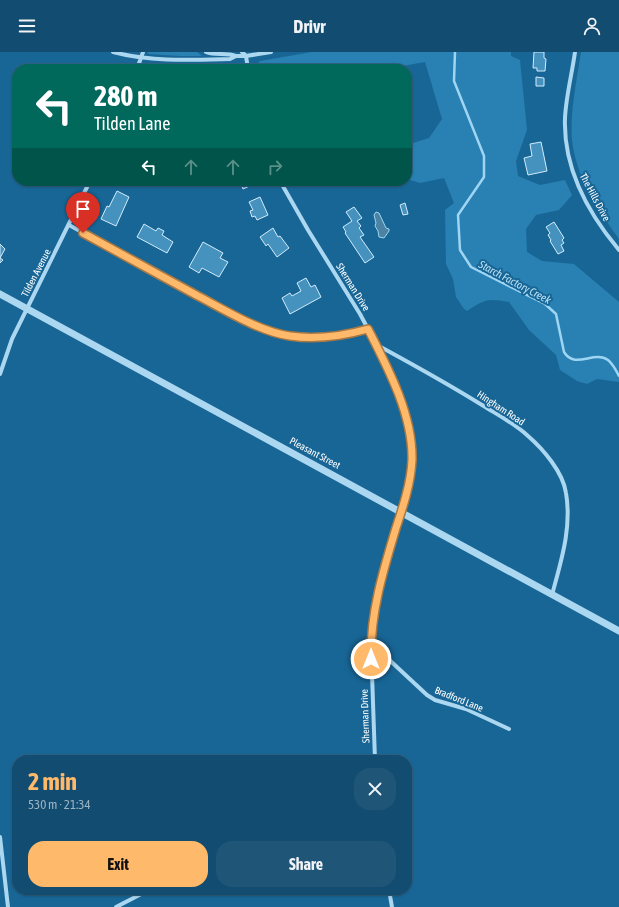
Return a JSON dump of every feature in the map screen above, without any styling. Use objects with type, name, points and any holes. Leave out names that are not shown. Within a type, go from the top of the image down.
[{"type":"street","points":[[113,52],[140,58],[185,60],[230,59],[247,54],[271,52]]},
{"type":"street","points":[[138,64],[143,52]]},
{"type":"street","points":[[206,52],[236,56]]},
{"type":"street","points":[[242,52],[247,54]]},
{"type":"street","name":"The Hills Drive","points":[[576,52],[565,117],[566,140],[571,168],[579,188],[598,222],[619,250]]},
{"type":"street","points":[[247,54],[248,64]]},
{"type":"street","name":"Tilden Avenue","points":[[0,374],[12,339],[88,186]]},
{"type":"street","name":"Sherman Drive","points":[[283,186],[305,226],[360,314],[376,344],[394,382],[405,414],[410,436],[412,460],[409,482],[381,580],[372,625],[371,645],[375,755]]},
{"type":"street","points":[[69,225],[238,318],[278,334],[315,338],[348,334],[368,329]]},
{"type":"street","name":"Pleasant Street","points":[[0,294],[619,631]]},
{"type":"street","name":"Hingham Road","points":[[376,344],[442,380],[512,423],[528,436],[555,466],[561,476],[566,492],[568,510],[567,529],[562,558],[552,595]]},
{"type":"street","name":"Bradford Lane","points":[[371,645],[427,695],[435,700],[466,709],[509,729]]},
{"type":"street","points":[[0,837],[8,907]]},
{"type":"street","points":[[116,907],[139,895]]},
{"type":"street","points":[[390,895],[392,907]]},
{"type":"shaded area","points":[[147,52],[197,52],[202,56],[149,54]]},
{"type":"shaded area","points":[[312,52],[511,52],[511,56],[520,60],[527,130],[516,161],[518,176],[540,185],[565,180],[572,195],[559,210],[536,215],[526,229],[527,252],[542,261],[574,264],[619,302],[619,382],[597,379],[587,384],[577,381],[560,370],[556,355],[529,330],[509,302],[487,300],[467,311],[456,297],[453,279],[446,264],[445,210],[454,203],[444,178],[420,183],[412,181],[412,142],[429,138],[442,119],[425,62],[412,64],[257,64],[260,61]]},
{"type":"shaded area","points":[[581,52],[619,52],[619,239],[597,207],[585,184],[573,147],[572,112]]},
{"type":"shaded area","points":[[376,212],[379,213],[386,228],[389,229],[384,238],[379,237],[375,226],[376,223],[374,215]]},
{"type":"building","points":[[534,52],[544,52],[544,58],[546,59],[545,71],[537,71],[537,68],[533,68]]},
{"type":"building","points":[[536,77],[544,78],[544,86],[536,86]]},
{"type":"building","points":[[541,142],[547,171],[528,175],[524,158],[532,156],[530,144]]},
{"type":"building","points":[[242,186],[250,186],[243,189]]},
{"type":"building","points":[[117,191],[129,197],[116,226],[101,219],[107,206],[109,207]]},
{"type":"building","points":[[260,197],[268,215],[257,220],[255,216],[252,217],[250,211],[253,210],[249,202]]},
{"type":"building","points":[[405,203],[408,214],[403,215],[400,205]]},
{"type":"building","points":[[354,207],[362,218],[357,221],[361,226],[359,228],[364,235],[360,237],[374,257],[365,263],[345,233],[346,232],[343,227],[352,221],[346,212]]},
{"type":"building","points":[[554,222],[564,238],[562,240],[564,243],[561,245],[564,251],[558,254],[550,241],[551,240],[548,235],[550,233],[546,227]]},
{"type":"building","points":[[144,224],[156,231],[158,228],[164,231],[162,235],[173,242],[167,253],[137,237]]},
{"type":"building","points":[[273,228],[278,237],[280,236],[289,248],[277,257],[268,244],[266,246],[260,237]]},
{"type":"building","points":[[203,242],[223,253],[220,258],[228,262],[219,277],[202,268],[199,273],[189,267]]},
{"type":"building","points":[[0,244],[5,249],[0,258]]},
{"type":"building","points":[[306,278],[311,287],[315,285],[321,297],[290,314],[282,298],[290,293],[292,296],[301,291],[297,283]]},
{"type":"waterway","name":"Starch Factory Creek","points":[[455,52],[454,81],[484,156],[484,177],[458,215],[460,250],[471,267],[545,304],[556,314],[564,352],[568,357],[579,360],[597,357],[603,358],[611,363],[619,376]]},
{"type":"route","points":[[83,233],[238,318],[278,334],[315,338],[348,334],[368,329],[394,382],[405,414],[410,436],[412,460],[409,482],[381,580],[372,625],[371,659]]}]
